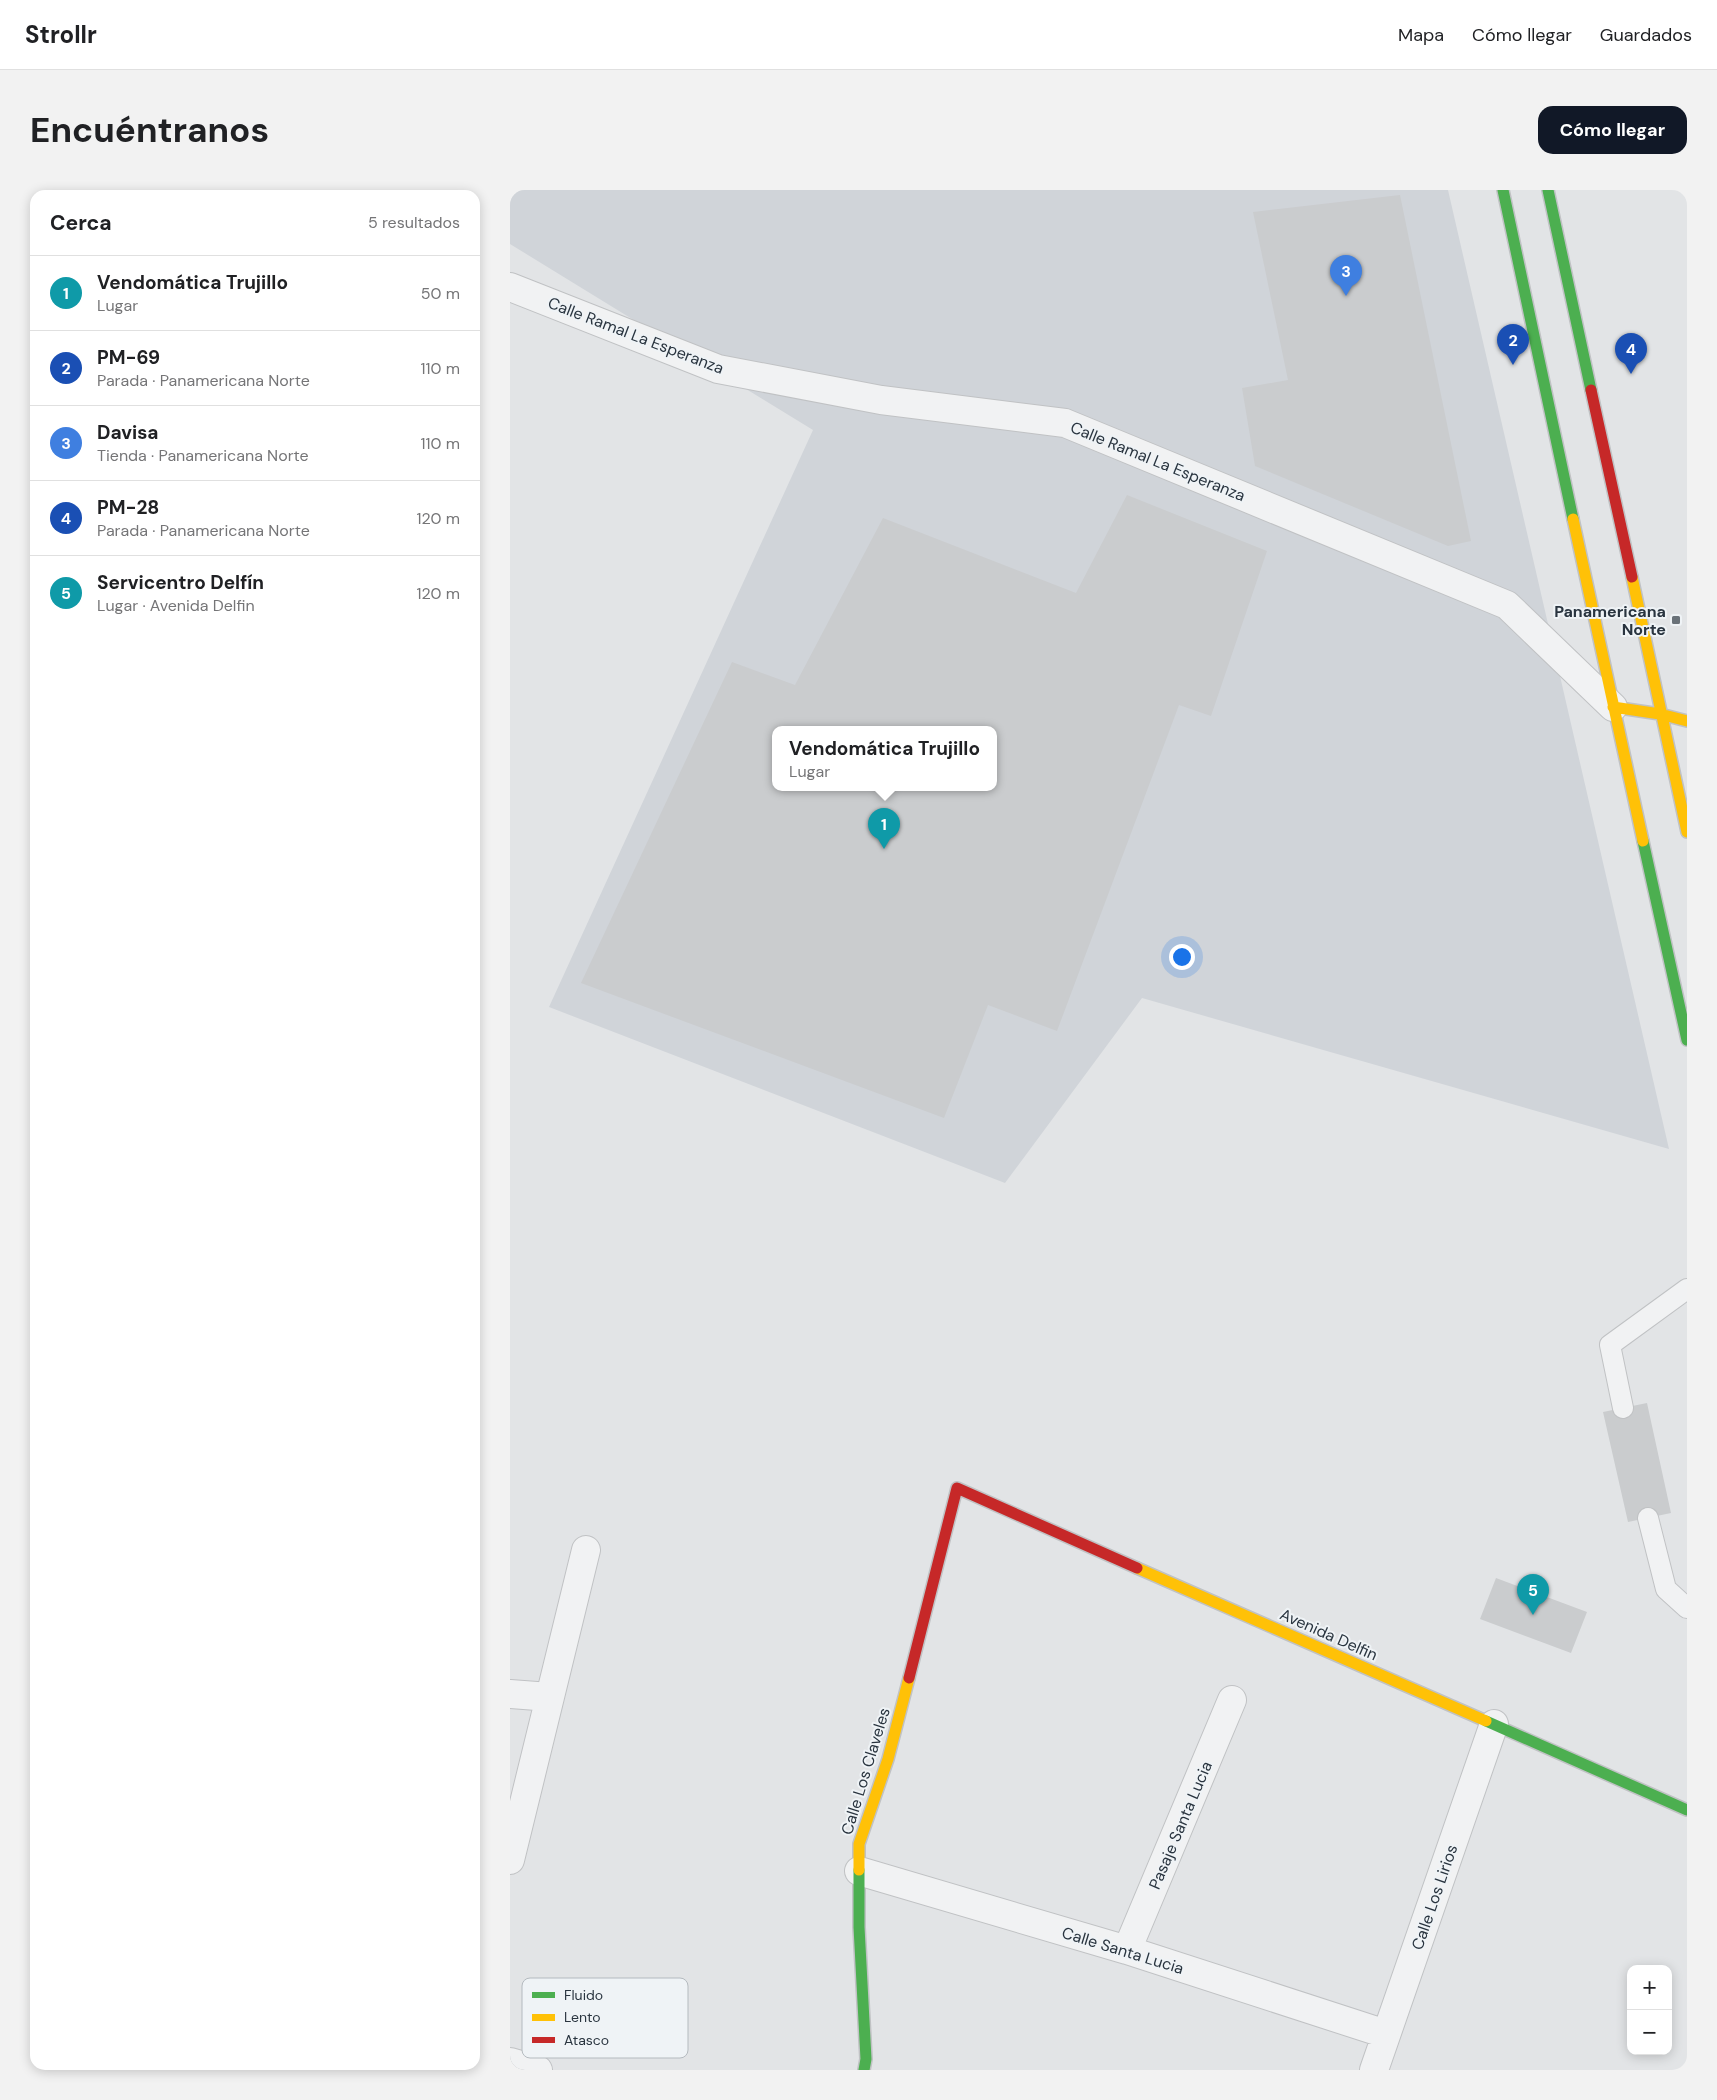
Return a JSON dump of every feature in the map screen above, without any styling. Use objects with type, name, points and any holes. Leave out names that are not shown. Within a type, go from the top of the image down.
[{"type":"main road","points":[[1503,190],[1613,707],[1687,1040]]},
{"type":"main road","points":[[1548,190],[1687,832]]},
{"type":"main road","points":[[1613,707],[1660,714],[1687,721]]},
{"type":"main road","name":"Avenida Delfin","points":[[957,1488],[1687,1810]]},
{"type":"main road","name":"Calle Los Claveles","points":[[864,2070],[866,2060],[859,1927],[859,1844],[888,1760],[957,1488]]},
{"type":"street","name":"Calle Ramal La Esperanza","points":[[510,287],[718,369],[881,400],[1065,423],[1508,605],[1613,707]]},
{"type":"street","points":[[510,1860],[586,1550]]},
{"type":"street","points":[[510,1694],[550,1697]]},
{"type":"street","name":"Pasaje Santa Lucia","points":[[1127,1950],[1232,1700]]},
{"type":"street","name":"Calle Los Lirios","points":[[1374,2070],[1494,1724]]},
{"type":"street","name":"Calle Santa Lucia","points":[[859,1871],[1127,1950],[1386,2034]]},
{"type":"street","points":[[510,2062],[538,2070]]},
{"type":"lane","points":[[1623,1408],[1610,1345],[1687,1289]]},
{"type":"lane","points":[[1648,1518],[1666,1590],[1687,1608]]},
{"type":"shaded area","points":[[510,190],[1448,190],[1669,1149],[1142,998],[1005,1183],[549,1007],[813,430],[510,244]]},
{"type":"building","points":[[1400,195],[1471,541],[1448,546],[1255,466],[1242,388],[1288,380],[1253,212]]},
{"type":"building","points":[[1127,495],[1267,551],[1211,716],[1179,705],[1057,1031],[988,1005],[944,1118],[581,983],[732,662],[795,685],[883,518],[1076,593]]},
{"type":"building","points":[[1647,1403],[1671,1513],[1628,1522],[1603,1412]]},
{"type":"building","points":[[1496,1578],[1587,1612],[1571,1653],[1480,1619]]},
{"type":"traffic: fast","points":[[1503,190],[1573,519]]},
{"type":"traffic: fast","points":[[1548,190],[1591,390]]},
{"type":"traffic: fast","points":[[1643,841],[1687,1040]]},
{"type":"traffic: fast","points":[[1486,1721],[1687,1810]]},
{"type":"traffic: fast","points":[[859,1870],[859,1927],[866,2059],[864,2070]]},
{"type":"traffic: slow","points":[[1573,519],[1643,841]]},
{"type":"traffic: slow","points":[[1632,577],[1687,832]]},
{"type":"traffic: slow","points":[[1613,707],[1660,714],[1687,721]]},
{"type":"traffic: slow","points":[[1137,1568],[1486,1721]]},
{"type":"traffic: slow","points":[[859,1870],[859,1844],[888,1759],[909,1678]]},
{"type":"traffic: jam","points":[[1591,390],[1632,577]]},
{"type":"traffic: jam","points":[[909,1678],[957,1488],[1137,1568]]},
{"type":"place","name":"Davisa","points":[[1346,296]]},
{"type":"place","name":"PM-69","points":[[1513,365]]},
{"type":"place","name":"PM-28","points":[[1631,374]]},
{"type":"place","name":"Panamericana Norte","points":[[1676,620]]},
{"type":"place","name":"Vendomática Trujillo","points":[[884,849]]},
{"type":"place","name":"Servicentro Delfín","points":[[1533,1615]]}]
